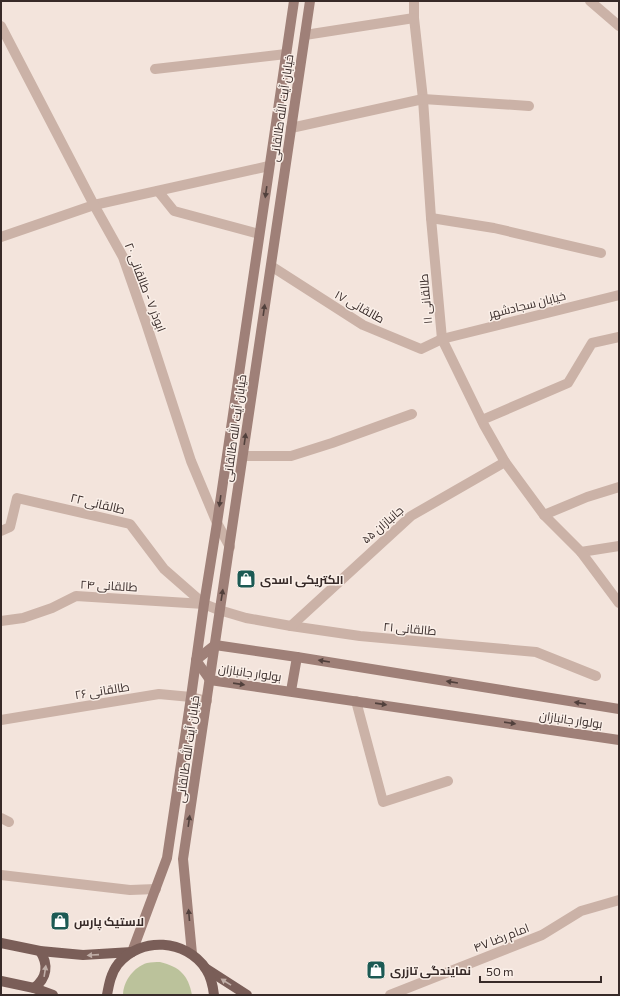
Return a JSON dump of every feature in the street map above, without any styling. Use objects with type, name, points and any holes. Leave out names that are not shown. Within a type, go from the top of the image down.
[{"type":"main road","name":"خیابان آیت الله طالقانی","points":[[132,952],[167,858],[294,1]]},
{"type":"main road","name":"خیابان آیت الله طالقانی","points":[[192,954],[183,860],[310,1]]},
{"type":"main road","name":"بولوار جانبازان","points":[[619,709],[297,657],[215,646],[196,660],[210,680],[619,740]]},
{"type":"main road","points":[[291,691],[297,657]]},
{"type":"main road","points":[[1,943],[40,951],[83,955],[132,952]]},
{"type":"main road","points":[[107,995],[109,980],[118,964],[132,952],[143,947],[156,944],[181,948],[192,954],[206,968],[247,995]]},
{"type":"main road","points":[[34,988],[44,978],[46,972],[44,957],[40,951]]},
{"type":"main road","points":[[206,968],[214,995]]},
{"type":"main road","points":[[1,980],[34,988],[53,995]]},
{"type":"street","name":"طالقانی ۱۱","points":[[414,1],[414,18],[423,99],[431,218],[442,340],[505,462],[544,515],[581,552],[619,603]]},
{"type":"street","points":[[590,1],[619,26]]},
{"type":"street","points":[[608,17],[619,13]]},
{"type":"street","points":[[305,35],[414,18]]},
{"type":"street","name":"ابوذر ۷ - طالقانی ۲۰","points":[[1,26],[94,205],[123,257],[191,461],[217,523],[230,547]]},
{"type":"street","points":[[155,69],[286,54]]},
{"type":"street","points":[[291,128],[423,99],[529,106]]},
{"type":"street","points":[[1,237],[94,205],[269,166]]},
{"type":"street","points":[[158,190],[174,211],[259,234]]},
{"type":"street","points":[[431,218],[494,228],[601,253]]},
{"type":"street","name":"طالقانی ۱۷","points":[[271,266],[363,325],[421,349],[442,340]]},
{"type":"street","name":"خیابان سجادشهر","points":[[442,340],[619,295]]},
{"type":"street","points":[[482,420],[568,383],[592,343],[619,337]]},
{"type":"street","points":[[243,456],[291,456],[332,444],[412,414]]},
{"type":"street","name":"جانبازان ۵۵","points":[[291,626],[410,516],[505,462]]},
{"type":"street","points":[[544,515],[587,497],[619,487]]},
{"type":"street","name":"طالقانی ۲۲","points":[[1,531],[10,527],[17,498],[130,524],[164,569],[204,604]]},
{"type":"street","points":[[581,552],[619,546]]},
{"type":"street","name":"طالقانی ۲۴","points":[[1,621],[23,618],[52,608],[76,596],[204,604],[219,610]]},
{"type":"street","name":"طالقانی ۲۱","points":[[219,610],[246,618],[360,636],[536,652],[596,676]]},
{"type":"street","name":"طالقانی ۲۶","points":[[1,720],[159,694],[207,700]]},
{"type":"street","points":[[356,701],[383,802],[448,781]]},
{"type":"street","points":[[1,875],[130,890],[156,889]]},
{"type":"street","name":"امام رضا ۴۷","points":[[390,995],[542,936],[581,911],[619,900]]},
{"type":"green space","points":[[160,962],[173,966],[182,973],[188,982],[192,995],[123,995],[123,990],[127,980],[134,971],[147,963]]},
{"type":"place","name":"الکتریکی اسدی","points":[[246,579]]},
{"type":"place","name":"لاستیک پارس","points":[[60,921]]},
{"type":"place","name":"نمایندگی تازری","points":[[376,970]]}]
